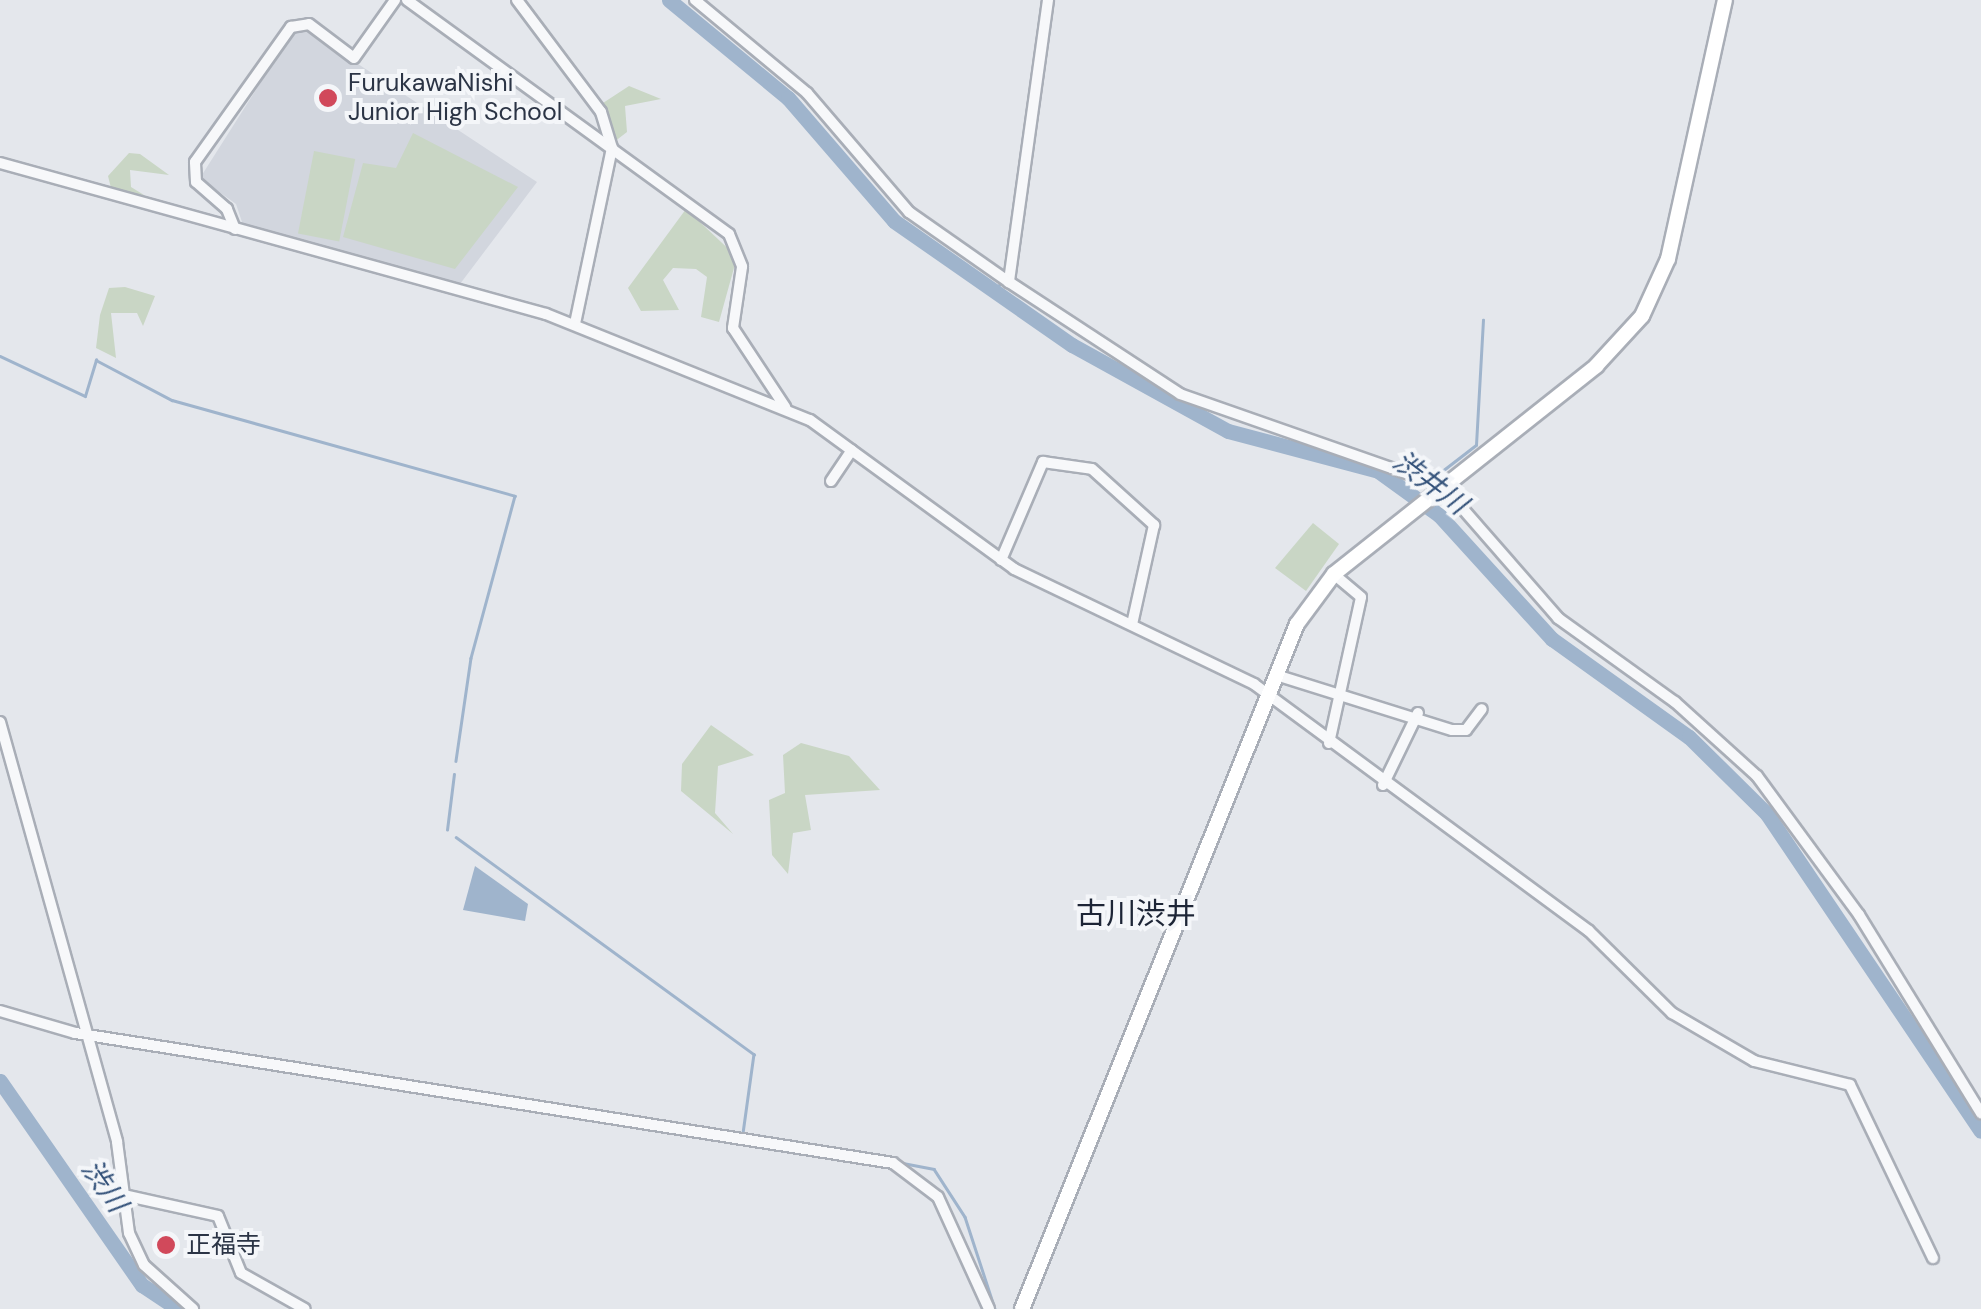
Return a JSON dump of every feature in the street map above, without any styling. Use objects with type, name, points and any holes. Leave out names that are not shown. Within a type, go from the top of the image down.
[{"type":"street","points":[[235,230],[227,208],[196,182],[195,162],[291,27],[309,24],[354,58],[395,0]]},
{"type":"street","points":[[407,0],[736,242],[733,328],[786,408]]},
{"type":"street","points":[[517,0],[601,112],[612,148],[575,324]]},
{"type":"street","points":[[695,0],[807,92],[929,230],[1180,394],[1440,487],[1558,618],[1687,711],[1757,776],[1859,916],[1981,1113]]},
{"type":"street","points":[[1010,282],[1048,0]]},
{"type":"street","points":[[1022,1309],[1266,693],[1334,574],[1596,366],[1651,302],[1725,0]]},
{"type":"street","points":[[0,163],[575,324],[786,408],[852,450],[1001,560],[1266,693],[1383,784],[1589,931],[1672,1013],[1754,1061],[1850,1085],[1933,1258]]},
{"type":"street","points":[[830,481],[852,450]]},
{"type":"street","points":[[1001,560],[1043,462],[1092,469],[1154,525],[1132,624]]},
{"type":"street","points":[[1329,743],[1362,598],[1334,574]]},
{"type":"street","points":[[1276,675],[1338,698],[1418,713],[1466,730],[1482,709]]},
{"type":"street","points":[[1383,784],[1418,713]]},
{"type":"street","points":[[0,722],[128,1196],[135,1252],[193,1309]]},
{"type":"street","points":[[0,1011],[84,1035],[893,1163],[938,1197],[988,1309]]},
{"type":"street","points":[[128,1196],[218,1216],[242,1273],[306,1309]]},
{"type":"shaded area","name":"FurukawaNishi Junior High School","points":[[305,29],[537,182],[460,284],[243,225],[236,204],[200,178],[294,30]]},
{"type":"green space","points":[[629,86],[661,99],[625,106],[627,132],[614,142],[603,103]]},
{"type":"green space","points":[[413,133],[518,187],[455,269],[343,237],[363,163],[396,168]]},
{"type":"green space","points":[[314,151],[355,159],[339,241],[298,233]]},
{"type":"green space","points":[[129,153],[140,154],[169,175],[130,170],[131,187],[144,195],[112,192],[108,176]]},
{"type":"green space","points":[[686,209],[737,257],[719,322],[701,317],[707,277],[696,269],[673,268],[663,280],[679,310],[641,311],[628,288]]},
{"type":"green space","points":[[125,287],[155,296],[143,326],[137,313],[111,313],[116,358],[96,348],[100,315],[109,288]]},
{"type":"green space","points":[[1313,523],[1339,544],[1306,591],[1275,568]]},
{"type":"green space","points":[[711,725],[754,755],[718,766],[715,813],[733,834],[681,791],[682,764]]},
{"type":"green space","points":[[801,743],[849,756],[880,790],[805,795],[811,830],[793,833],[788,874],[772,855],[769,800],[785,793],[783,755]]},
{"type":"water","points":[[475,866],[528,904],[525,921],[463,910]]},
{"type":"waterway","name":"渋井川","points":[[669,0],[788,98],[894,221],[1072,345],[1228,431],[1378,471],[1439,515],[1552,639],[1689,737],[1767,814],[1981,1131]]},
{"type":"waterway","points":[[1033,73],[1042,0]]},
{"type":"waterway","points":[[996,291],[1000,283]]},
{"type":"waterway","points":[[1437,475],[1476,445],[1483,320]]},
{"type":"waterway","points":[[0,356],[85,396],[96,360],[172,400],[515,496],[471,658],[456,761]]},
{"type":"waterway","points":[[1434,503],[1439,515]]},
{"type":"waterway","points":[[447,830],[454,774]]},
{"type":"waterway","points":[[456,837],[754,1054],[743,1133]]},
{"type":"waterway","name":"渋川","points":[[0,1081],[142,1285],[178,1309]]},
{"type":"waterway","points":[[756,1135],[934,1169],[965,1217],[995,1309]]},
{"type":"place","name":"FurukawaNishi Junior High School","points":[[328,98]]},
{"type":"place","name":"正福寺","points":[[166,1245]]},
{"type":"district","name":"古川渋井","points":[[1136,914]]}]
